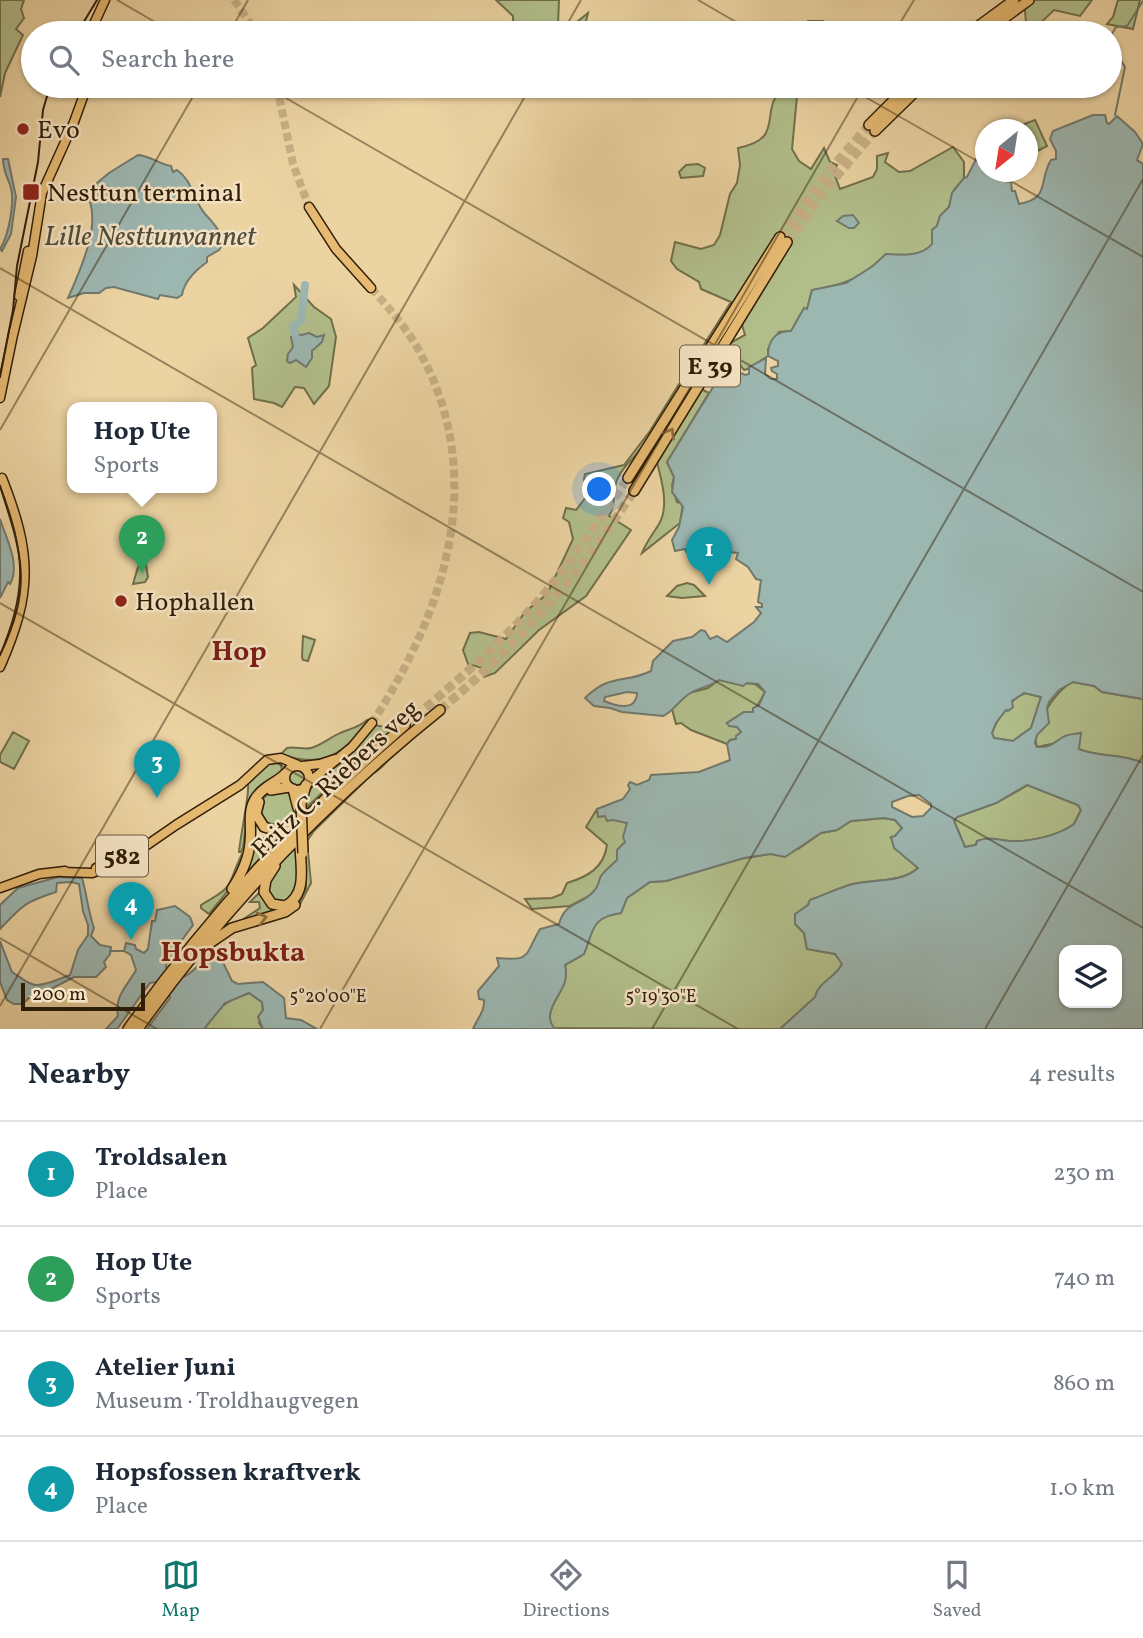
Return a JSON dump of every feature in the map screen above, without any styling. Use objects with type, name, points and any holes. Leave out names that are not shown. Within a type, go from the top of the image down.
[{"type":"highway","points":[[994,21],[1014,0]]},
{"type":"highway","points":[[992,21],[1030,0]]},
{"type":"highway","points":[[898,98],[872,128],[907,98]]},
{"type":"highway","name":"E 39","points":[[628,478],[783,240],[634,491]]},
{"type":"highway","name":"Fritz C. Riebers veg","points":[[175,970],[192,957],[252,885],[304,829],[369,767],[440,710]]},
{"type":"highway","name":"Fritz C. Riebers veg","points":[[175,970],[251,874],[321,802],[405,726]]},
{"type":"highway","points":[[138,1029],[161,990],[240,875],[249,849],[250,815],[254,801],[286,773]]},
{"type":"highway","points":[[192,957],[232,928],[278,914],[292,907],[301,896],[304,887],[300,806],[307,784]]},
{"type":"highway","points":[[300,806],[291,788],[273,789],[261,798],[256,814],[264,827],[273,831],[286,829],[314,804],[321,802]]},
{"type":"highway","points":[[302,854],[301,884],[297,897],[285,906],[272,904],[264,892],[267,880],[304,829]]},
{"type":"highway","points":[[128,1029],[161,990]]},
{"type":"main road","points":[[95,21],[105,0]]},
{"type":"main road","points":[[0,398],[39,191],[47,169],[59,153],[74,122],[83,98]]},
{"type":"main road","points":[[309,206],[336,249],[372,288]]},
{"type":"main road","points":[[0,667],[22,609],[26,574],[19,525],[1,475]]},
{"type":"main road","points":[[341,757],[320,764],[291,767],[285,780],[291,788],[299,790],[341,757],[372,723]]},
{"type":"main road","points":[[276,758],[286,759],[300,766],[308,773],[307,784]]},
{"type":"main road","points":[[276,758],[286,773]]},
{"type":"main road","name":"582","points":[[0,888],[39,874],[106,865],[240,785],[267,760],[276,758]]},
{"type":"green space","points":[[0,0],[24,0],[21,9],[24,18],[16,29],[21,33],[21,39],[5,73],[0,97]]},
{"type":"green space","points":[[496,0],[559,0],[558,21],[513,21],[513,16]]},
{"type":"green space","points":[[1024,0],[1092,0],[1080,16],[1054,10],[1043,21],[1026,21]]},
{"type":"green space","points":[[1118,0],[1140,0],[1133,29],[1122,27],[1122,21],[1110,21]]},
{"type":"green space","points":[[588,13],[586,21],[578,21]]},
{"type":"green space","points":[[776,98],[797,98],[792,149],[799,161],[811,169],[824,148],[830,162],[837,165],[834,173],[840,189],[873,177],[877,169],[877,156],[888,153],[885,162],[899,172],[910,171],[953,147],[964,162],[964,178],[954,190],[949,207],[932,230],[932,244],[928,248],[911,254],[886,254],[852,279],[812,290],[807,310],[804,309],[791,331],[779,332],[768,349],[768,356],[744,370],[723,347],[745,335],[741,321],[729,324],[696,357],[731,302],[701,289],[699,282],[677,269],[671,261],[675,242],[701,249],[714,245],[720,235],[730,194],[737,183],[740,165],[738,148],[763,137]]},
{"type":"green space","points":[[1038,126],[1047,146],[1038,151]]},
{"type":"green space","points":[[698,164],[705,168],[703,176],[681,178],[679,172],[686,165]]},
{"type":"green space","points":[[294,285],[314,307],[331,319],[336,337],[329,386],[314,404],[304,388],[295,387],[282,407],[254,399],[252,368],[256,365],[248,338],[263,328],[296,297]]},
{"type":"green space","points":[[679,384],[697,387],[709,393],[667,462],[674,477],[672,486],[677,502],[683,504],[680,523],[642,553],[659,524],[664,507],[663,488],[654,451],[643,447],[618,478],[609,516],[631,530],[586,596],[539,630],[495,673],[484,677],[482,668],[468,664],[463,650],[470,633],[479,632],[506,639],[525,612],[547,594],[573,539],[569,522],[563,518],[566,508],[576,510],[586,497],[585,474],[624,465],[650,431]]},
{"type":"green space","points":[[146,565],[148,577],[145,582],[133,584],[138,567]]},
{"type":"green space","points":[[687,583],[694,585],[705,596],[667,596],[677,586]]},
{"type":"green space","points":[[303,636],[315,640],[308,661],[302,657]]},
{"type":"green space","points":[[719,680],[755,684],[765,692],[754,712],[744,712],[727,723],[741,732],[727,744],[691,730],[681,723],[676,724],[672,709],[689,693],[708,688]]},
{"type":"green space","points":[[1073,682],[1094,686],[1102,692],[1143,699],[1143,763],[1078,749],[1080,733],[1037,747],[1037,731],[1046,711],[1059,693]]},
{"type":"green space","points":[[1026,693],[1041,697],[1031,728],[1013,741],[994,738],[992,733],[1005,709]]},
{"type":"green space","points":[[367,720],[370,721],[351,742],[332,756],[309,760],[281,754],[287,748],[315,747]]},
{"type":"green space","points":[[403,721],[290,823],[278,828],[264,823],[259,808],[268,794],[285,790],[292,796],[305,798],[318,778],[340,764],[375,725],[389,728]]},
{"type":"green space","points":[[13,732],[29,741],[14,769],[0,762],[0,755]]},
{"type":"green space","points":[[276,761],[281,765],[282,771],[248,810],[243,847],[239,852],[248,783],[269,762]]},
{"type":"green space","points":[[294,769],[300,769],[305,777],[303,783],[294,785],[289,780],[289,774]]},
{"type":"green space","points":[[366,779],[307,841],[311,883],[298,908],[306,888],[304,843],[298,888],[289,901],[278,903],[267,893],[270,877],[283,859]]},
{"type":"green space","points":[[1028,785],[1078,805],[1081,810],[1074,824],[1060,832],[1035,839],[986,839],[965,847],[954,821],[957,817],[996,803]]},
{"type":"green space","points":[[597,809],[596,812],[627,823],[625,842],[617,860],[601,876],[598,887],[591,895],[570,906],[532,909],[525,899],[552,898],[562,894],[567,883],[588,874],[602,860],[607,845],[586,827]]},
{"type":"green space","points":[[884,818],[895,820],[902,828],[891,838],[918,868],[896,878],[842,887],[810,900],[808,905],[796,914],[795,924],[804,933],[807,949],[835,954],[843,964],[838,972],[820,987],[816,997],[780,1029],[552,1028],[551,1010],[565,981],[565,965],[581,956],[587,946],[591,929],[603,917],[621,913],[627,898],[650,882],[666,881],[740,859],[798,849],[821,833],[837,830],[851,821]]},
{"type":"green space","points":[[282,835],[239,881],[254,840]]},
{"type":"green space","points":[[241,856],[235,879],[209,914],[201,905],[229,885]]},
{"type":"green space","points":[[260,892],[272,906],[286,908],[239,922],[260,908],[259,902],[250,902]]},
{"type":"green space","points":[[249,993],[262,1002],[263,1010],[259,1023],[263,1029],[204,1029],[211,1016],[222,1006]]},
{"type":"water","points":[[1093,115],[1105,115],[1109,124],[1117,116],[1135,132],[1143,144],[1137,160],[1143,164],[1143,699],[1102,692],[1094,686],[1073,682],[1059,690],[1049,702],[1049,723],[1037,735],[1035,743],[1037,747],[1046,747],[1065,736],[1081,733],[1079,749],[1143,763],[1143,1029],[780,1029],[815,997],[820,987],[842,964],[835,954],[807,949],[804,933],[795,924],[795,914],[808,905],[810,900],[836,890],[853,884],[904,876],[918,868],[894,848],[891,837],[902,828],[895,820],[884,818],[851,821],[837,830],[821,833],[785,857],[770,854],[744,858],[666,881],[650,882],[627,898],[621,913],[599,921],[584,954],[565,965],[565,982],[550,1017],[555,1029],[473,1029],[484,1004],[484,1000],[479,999],[478,991],[499,966],[497,958],[516,959],[526,955],[540,929],[559,924],[565,911],[589,896],[603,874],[617,860],[617,850],[625,842],[623,837],[627,823],[607,821],[605,816],[598,817],[597,809],[623,799],[630,789],[630,782],[637,785],[649,780],[651,775],[699,772],[730,760],[727,744],[741,732],[727,723],[744,712],[753,712],[765,692],[758,684],[747,683],[743,686],[719,680],[689,694],[663,716],[594,706],[585,698],[602,685],[651,671],[653,661],[673,641],[692,637],[701,630],[705,631],[710,639],[717,636],[727,642],[754,622],[761,613],[756,607],[762,607],[758,602],[761,580],[756,579],[748,567],[736,559],[738,553],[706,550],[702,556],[686,552],[685,549],[675,551],[672,540],[679,527],[683,507],[672,492],[674,477],[667,462],[726,366],[745,375],[749,374],[749,367],[766,358],[765,374],[771,379],[777,379],[777,374],[771,368],[778,366],[778,361],[768,356],[769,345],[777,335],[791,331],[804,308],[807,309],[812,290],[846,283],[886,254],[911,254],[928,248],[932,244],[932,230],[949,207],[952,193],[967,177],[975,161],[975,182],[1011,182],[1012,191],[1015,191],[1019,204],[1036,198],[1051,160],[1056,159],[1056,151],[1050,139],[1053,131]],"holes":[[[627,692],[637,693],[636,699],[629,705],[614,705],[604,701],[605,697]],[[1024,693],[1041,697],[1031,728],[1013,741],[994,738],[992,733],[996,723],[1006,710],[1013,707],[1012,701]],[[1027,785],[1078,805],[1081,810],[1074,824],[1052,835],[1018,841],[986,839],[965,847],[954,821],[957,817],[996,803]],[[919,795],[931,804],[931,808],[923,816],[912,817],[892,807],[892,802]]]},
{"type":"water","name":"Lille Nesttunvannet","points":[[138,155],[171,166],[173,172],[177,170],[182,174],[201,209],[225,241],[219,250],[207,257],[207,262],[191,277],[182,295],[177,298],[160,295],[158,299],[114,287],[99,293],[84,293],[68,298],[91,231],[92,216],[85,193],[109,173]]},
{"type":"water","points":[[3,159],[8,159],[16,197],[11,234],[2,251],[0,249],[12,209],[12,192]]},
{"type":"water","points":[[853,215],[859,223],[854,228],[837,221],[843,216]]},
{"type":"water","points":[[309,333],[317,337],[324,335],[322,342],[312,351],[312,358],[306,367],[296,360],[290,363],[287,361],[293,347],[291,337],[294,334]]},
{"type":"water","points":[[0,519],[14,568],[10,584],[8,582],[0,598]]},
{"type":"water","points":[[58,877],[82,878],[94,928],[91,936],[100,945],[111,947],[104,962],[106,967],[96,977],[74,977],[47,991],[34,994],[22,1004],[14,1004],[7,1000],[0,982],[0,941],[12,972],[29,983],[40,985],[70,975],[78,950],[88,935],[79,884],[71,882],[57,883],[56,892],[24,906],[0,929],[0,905],[18,888]]},
{"type":"water","points":[[175,906],[190,917],[193,925],[167,960],[166,967],[180,978],[191,973],[208,956],[218,952],[232,981],[238,984],[263,982],[284,998],[286,1018],[301,1020],[317,1029],[263,1029],[258,1017],[263,1010],[262,1002],[249,993],[225,1003],[204,1029],[147,1029],[170,998],[169,993],[155,982],[150,983],[117,1029],[106,1029],[118,1016],[118,1002],[122,991],[136,970],[131,955],[124,951],[126,943],[135,945],[136,949],[144,953],[148,949],[152,921],[155,921],[157,910]]},
{"type":"waterway","points":[[1122,26],[1127,26],[1143,1]]},
{"type":"waterway","points":[[1122,62],[1125,67],[1122,81]]},
{"type":"waterway","points":[[1115,115],[1119,98]]},
{"type":"waterway","points":[[295,334],[293,326],[301,321],[305,285]]},
{"type":"waterway","points":[[110,951],[124,951]]},
{"type":"tunnel","points":[[234,0],[249,21]]},
{"type":"tunnel","points":[[279,98],[293,164],[309,207]]},
{"type":"tunnel","points":[[780,237],[828,172],[869,125]]},
{"type":"tunnel","points":[[787,242],[825,190],[875,131]]},
{"type":"tunnel","points":[[371,288],[412,339],[439,395],[451,444],[454,492],[450,540],[438,588],[421,634],[372,723]]},
{"type":"tunnel","points":[[405,725],[474,665],[539,600],[574,556],[628,478]]},
{"type":"tunnel","points":[[440,710],[496,660],[545,608],[591,552],[634,491]]},
{"type":"tram line","points":[[84,21],[97,0]]},
{"type":"tram line","points":[[0,377],[13,310],[17,266],[38,162],[46,98]]},
{"type":"tram line","points":[[0,486],[14,531],[21,570],[17,609],[0,655]]},
{"type":"place","name":"Evo","points":[[23,129]]},
{"type":"place","name":"Nesttun terminal","points":[[31,192]]},
{"type":"place","name":"Hop Ute","points":[[142,573]]},
{"type":"place","name":"Troldsalen","points":[[709,585]]},
{"type":"place","name":"Hophallen","points":[[121,601]]},
{"type":"place","name":"Atelier Juni","points":[[157,798]]},
{"type":"place","name":"Hopsfossen kraftverk","points":[[131,940]]},
{"type":"district","name":"Hop","points":[[239,650]]},
{"type":"district","name":"Hopsbukta","points":[[233,951]]}]
